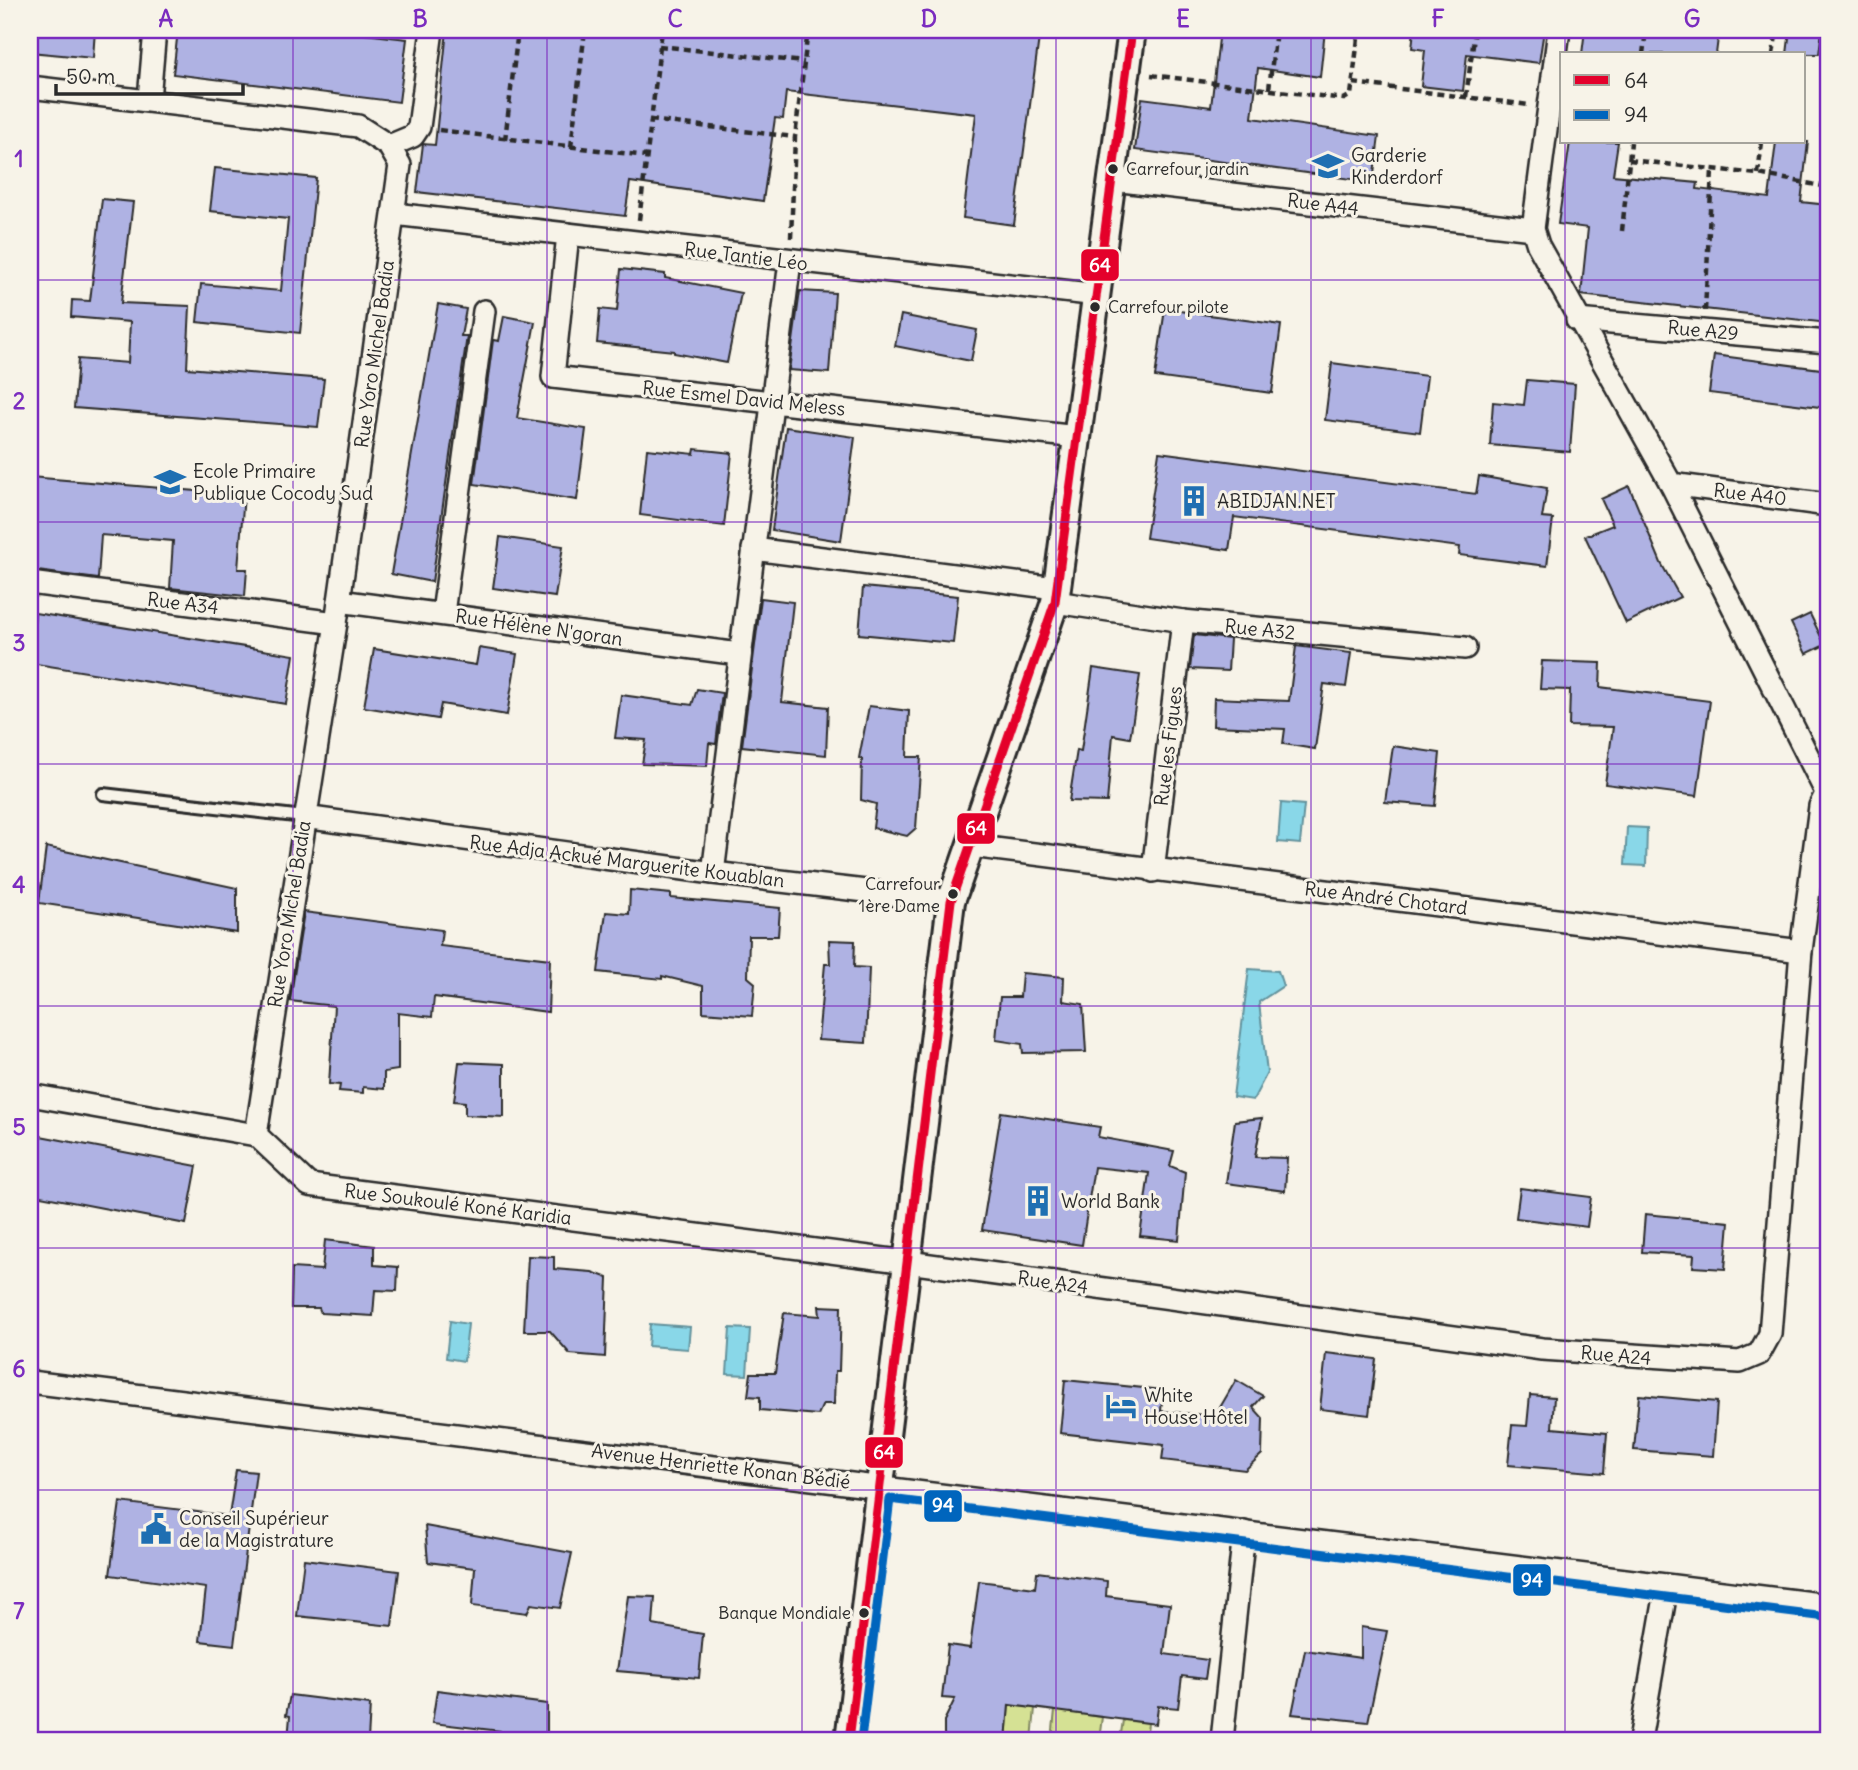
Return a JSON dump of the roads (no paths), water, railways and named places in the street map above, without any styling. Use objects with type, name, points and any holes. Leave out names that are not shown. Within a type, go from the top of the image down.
[{"type":"street","points":[[149,99],[155,30]]},
{"type":"street","points":[[30,87],[149,99],[358,126],[389,146],[413,136],[419,127],[432,30]]},
{"type":"street","points":[[849,1740],[951,901],[1055,595],[1132,30]]},
{"type":"street","points":[[1559,30],[1533,229],[1554,278],[1671,484],[1827,791]]},
{"type":"street","name":"Rue Yoro Michel Badia","points":[[256,1135],[303,817],[337,623],[394,215],[400,165],[389,146]]},
{"type":"street","name":"Rue A44","points":[[1113,180],[1533,229]]},
{"type":"street","name":"Rue Tantie Léo","points":[[394,215],[1098,295]]},
{"type":"street","name":"Rue Esmel David Meless","points":[[568,234],[553,377],[1077,437]]},
{"type":"street","points":[[713,873],[790,261]]},
{"type":"street","points":[[443,613],[484,312]]},
{"type":"street","name":"Rue A29","points":[[1577,320],[1704,329],[1828,342]]},
{"type":"street","name":"Rue A40","points":[[1671,484],[1828,505]]},
{"type":"street","name":"Rue A32","points":[[753,549],[1055,595],[1183,621],[1465,648]]},
{"type":"street","name":"Rue A34","points":[[30,583],[337,623]]},
{"type":"street","name":"Rue Hélène N'goran","points":[[339,601],[739,654]]},
{"type":"street","name":"Rue les Figues","points":[[1153,871],[1183,621]]},
{"type":"street","name":"Rue A24","points":[[908,1262],[1542,1349],[1740,1362],[1759,1353],[1770,1334],[1801,951],[1820,806],[1827,791]]},
{"type":"street","name":"Rue Adja Ackué Marguerite Kouablan","points":[[303,817],[713,873],[951,901]]},
{"type":"street","name":"Rue André Chotard","points":[[971,846],[1153,871],[1486,909],[1801,951]]},
{"type":"street","points":[[30,1095],[256,1135]]},
{"type":"street","name":"Rue Soukoulé Koné Karidia","points":[[256,1135],[309,1185],[908,1262]]},
{"type":"street","name":"Avenue Henriette Konan Bédié","points":[[30,1382],[878,1485],[1828,1605]]},
{"type":"street","points":[[1222,1740],[1244,1532]]},
{"type":"street","points":[[1640,1740],[1667,1586]]},
{"type":"lane","points":[[103,794],[303,817]]},
{"type":"water","points":[[1281,803],[1304,805],[1300,844],[1278,842]]},
{"type":"water","points":[[1627,827],[1647,828],[1646,866],[1625,865]]},
{"type":"water","points":[[1249,969],[1278,971],[1283,986],[1259,1002],[1267,1073],[1253,1100],[1233,1097]]},
{"type":"water","points":[[450,1321],[468,1324],[464,1361],[446,1358]]},
{"type":"water","points":[[650,1324],[690,1327],[688,1349],[648,1346]]},
{"type":"water","points":[[730,1328],[750,1329],[747,1375],[727,1374]]},
{"type":"place","name":"Garderie Kinderdorf","points":[[1328,166]]},
{"type":"place","name":"Carrefour jardin","points":[[1113,169]]},
{"type":"place","name":"Carrefour pilote","points":[[1095,307]]},
{"type":"place","name":"Ecole Primaire Publique Cocody Sud","points":[[170,482]]},
{"type":"place","name":"ABIDJAN.NET","points":[[1194,501]]},
{"type":"place","name":"Carrefour 1ère Dame","points":[[953,894]]},
{"type":"place","name":"World Bank","points":[[1038,1201]]},
{"type":"place","name":"White House Hôtel","points":[[1121,1406]]},
{"type":"place","name":"Conseil Supérieur de la Magistrature","points":[[156,1529]]},
{"type":"place","name":"Banque Mondiale","points":[[864,1613]]}]
